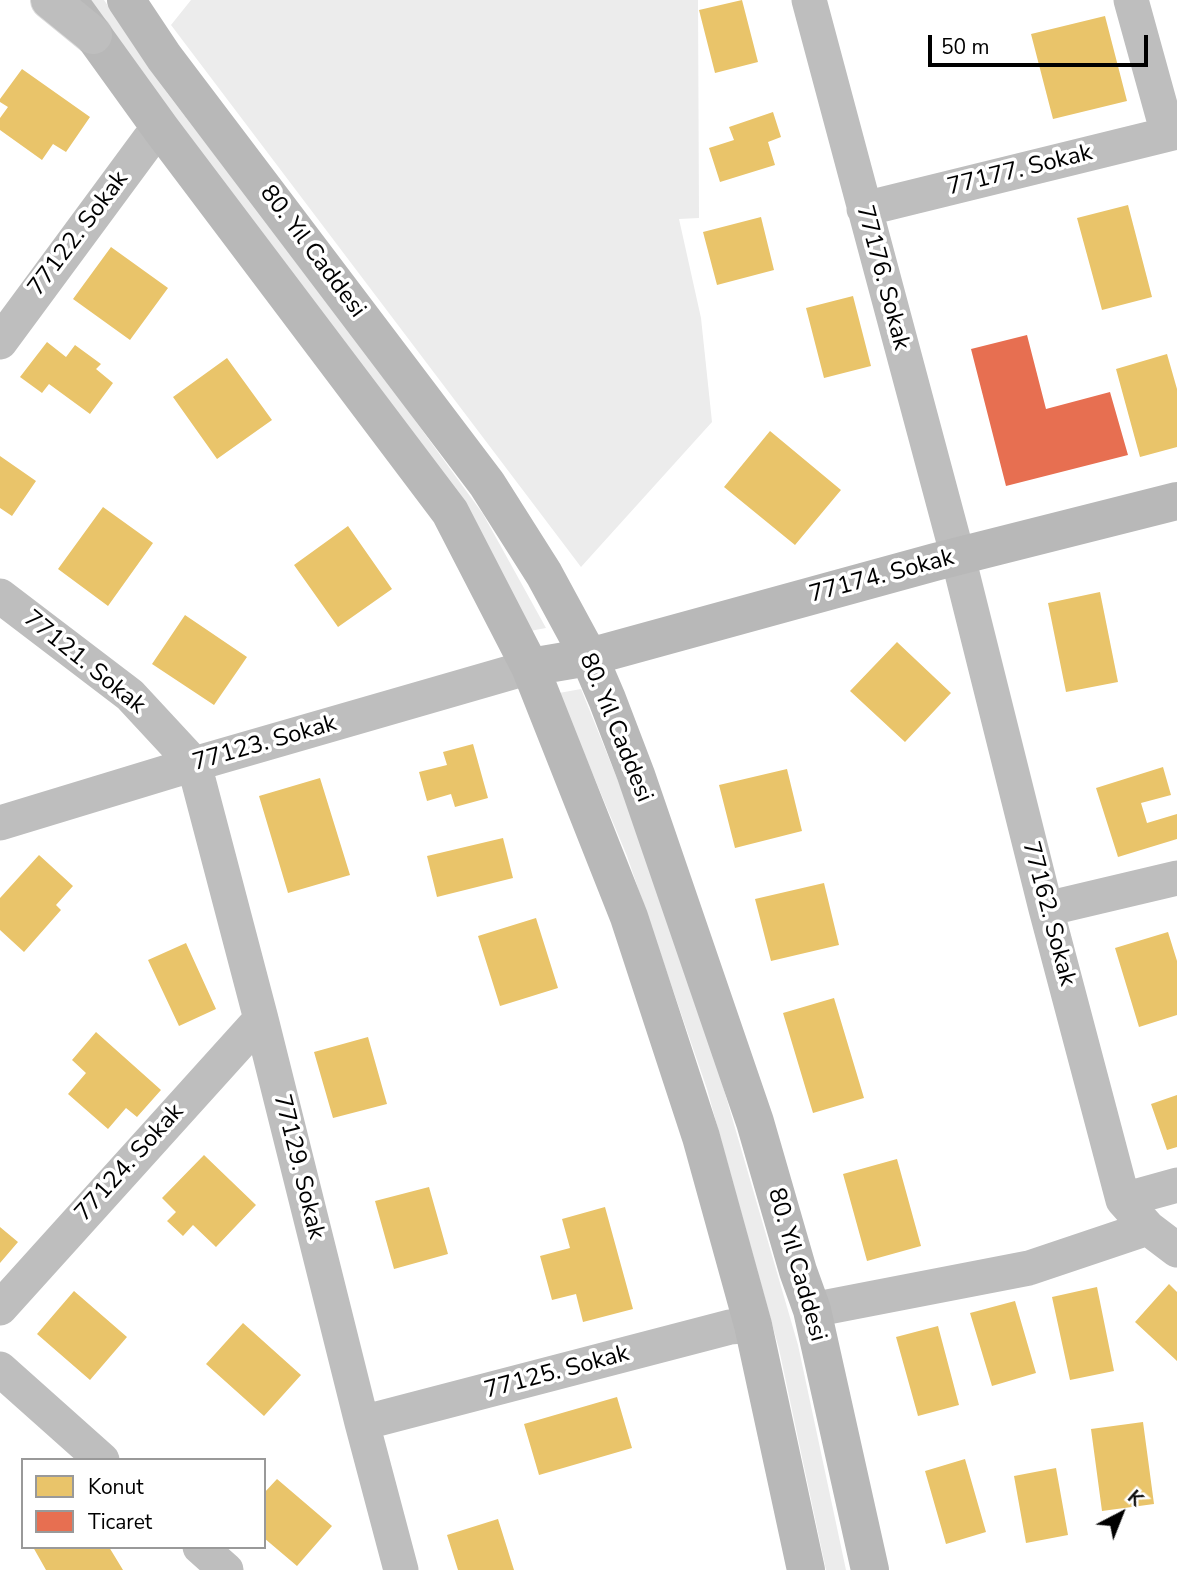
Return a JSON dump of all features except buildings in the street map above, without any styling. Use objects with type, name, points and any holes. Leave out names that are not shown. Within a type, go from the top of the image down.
[{"type":"main road","points":[[50,0],[93,35]]},
{"type":"main road","name":"80. Yıl Caddesi","points":[[68,0],[160,129],[450,512],[530,667],[629,917],[701,1138],[753,1325],[806,1570]]},
{"type":"main road","name":"80. Yıl Caddesi","points":[[126,0],[164,57],[487,484],[544,574],[589,657],[636,775],[751,1109],[812,1310],[870,1570]]},
{"type":"main road","name":"77174. Sokak","points":[[530,667],[589,657],[958,556],[1177,501]]},
{"type":"street","name":"77176. Sokak","points":[[809,0],[958,556]]},
{"type":"street","points":[[1131,0],[1173,133]]},
{"type":"street","name":"77122. Sokak","points":[[0,342],[149,140],[160,129]]},
{"type":"street","name":"77177. Sokak","points":[[864,209],[1173,133]]},
{"type":"street","name":"77162. Sokak","points":[[958,556],[1046,909],[1123,1200],[1148,1228],[1177,1250]]},
{"type":"street","name":"77121. Sokak","points":[[0,596],[130,695],[194,764]]},
{"type":"street","name":"77123. Sokak","points":[[0,824],[194,764],[530,667]]},
{"type":"street","name":"77129. Sokak","points":[[194,764],[401,1570]]},
{"type":"street","points":[[1046,909],[1177,878]]},
{"type":"street","name":"77124. Sokak","points":[[0,1308],[261,1019]]},
{"type":"street","points":[[1123,1200],[1177,1185]]},
{"type":"street","points":[[812,1310],[1029,1268],[1148,1228]]},
{"type":"street","name":"77125. Sokak","points":[[362,1423],[730,1327],[753,1325]]},
{"type":"street","points":[[0,1370],[100,1458]]},
{"type":"street","points":[[202,1549],[226,1570]]},
{"type":"shaded area","points":[[89,0],[104,0],[168,94],[364,350],[483,514],[546,628],[530,631]]},
{"type":"shaded area","points":[[191,0],[698,0],[699,218],[679,219],[701,318],[712,422],[581,567],[171,25]]},
{"type":"shaded area","points":[[581,689],[645,848],[722,1083],[798,1345],[846,1570],[826,1570],[779,1349],[707,1089],[627,856],[559,693]]}]
